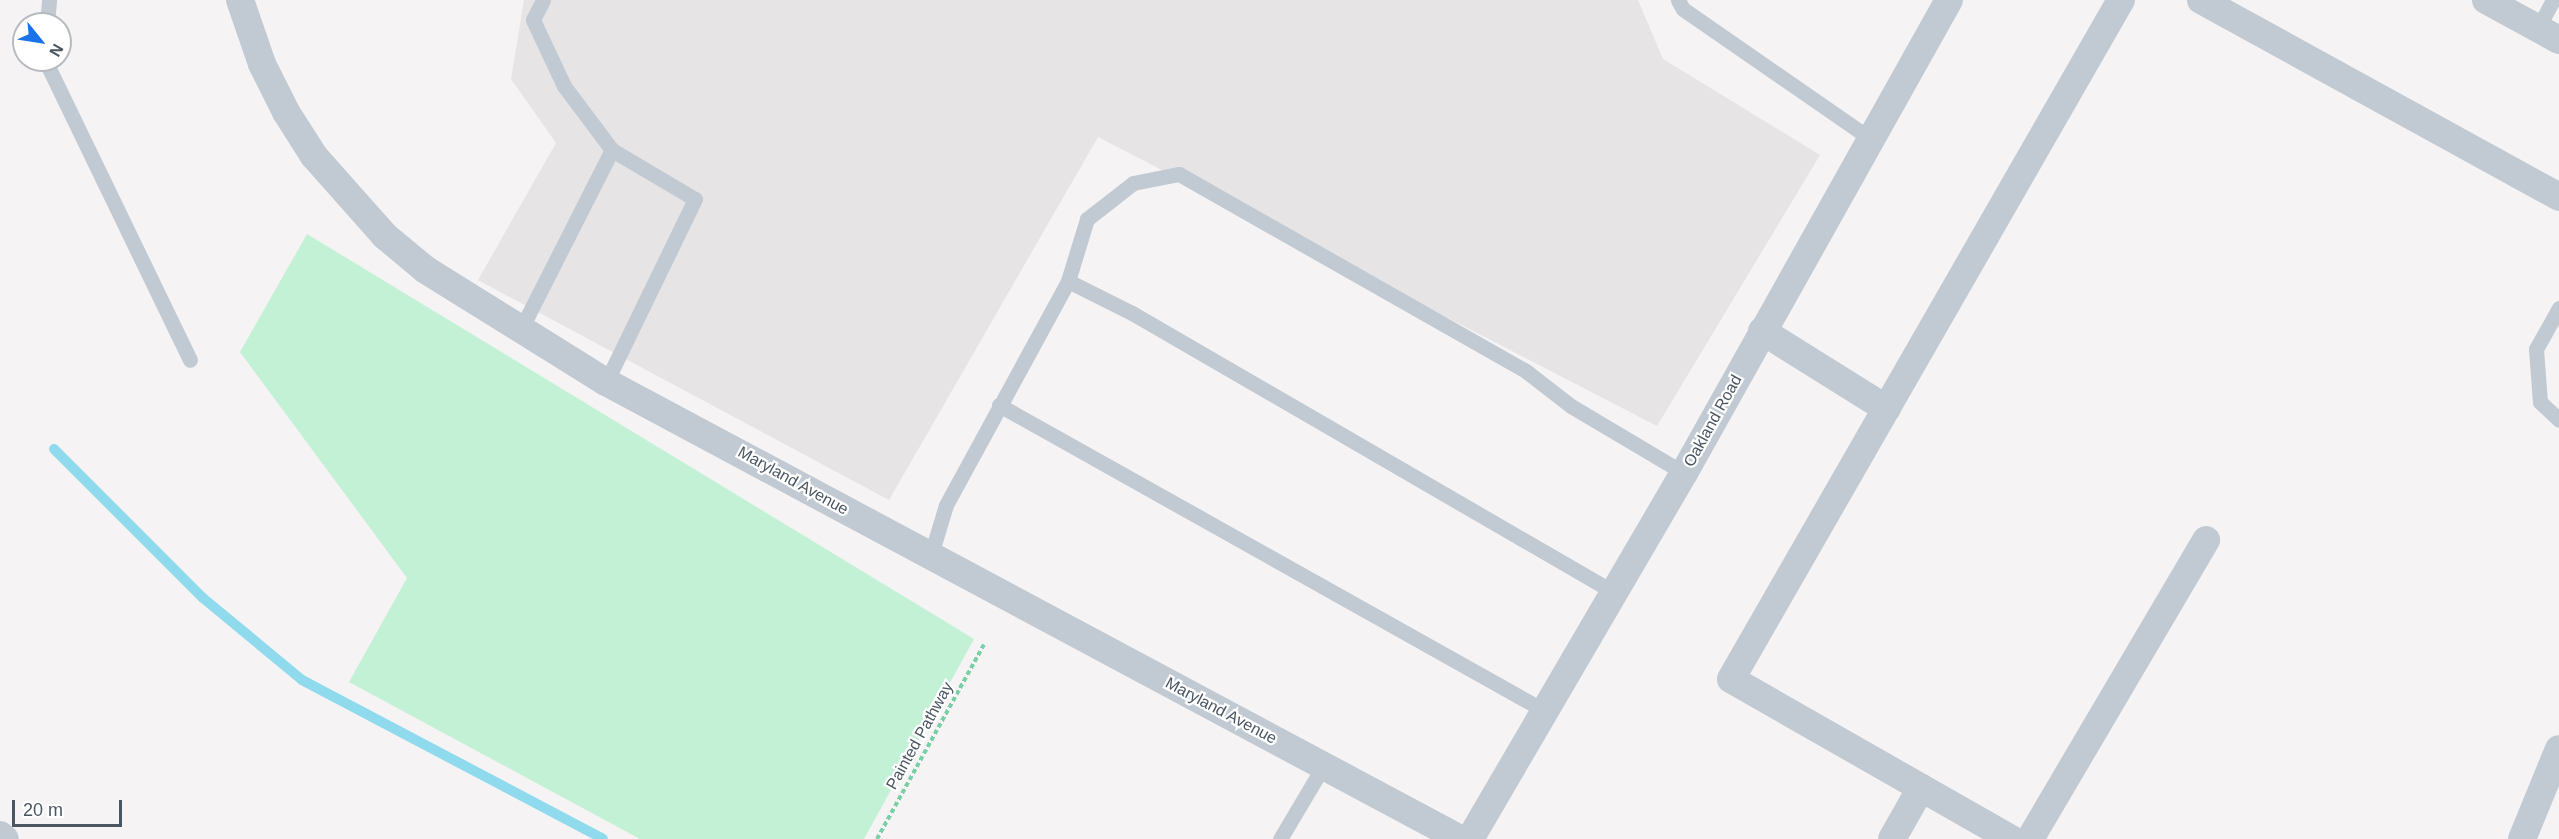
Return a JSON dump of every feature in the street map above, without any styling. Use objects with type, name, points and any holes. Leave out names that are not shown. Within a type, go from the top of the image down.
[{"type":"street","name":"Maryland Avenue","points":[[240,0],[262,64],[286,112],[347,198],[426,270],[606,382],[930,558],[1460,839]]},
{"type":"street","name":"Oakland Road","points":[[1470,839],[1684,473],[1949,0]]},
{"type":"street","points":[[2011,839],[1731,679],[2121,0]]},
{"type":"street","points":[[2201,0],[2559,197]]},
{"type":"street","points":[[2486,0],[2548,34]]},
{"type":"street","points":[[1762,331],[1887,409]]},
{"type":"street","points":[[2030,839],[2206,540]]},
{"type":"street","points":[[2522,839],[2559,749]]},
{"type":"street","points":[[1892,839],[1921,788]]},
{"type":"street","points":[[0,835],[5,839]]},
{"type":"lane","points":[[543,0],[533,20],[564,86],[612,150],[695,200],[606,382]]},
{"type":"lane","points":[[1678,0],[1683,9],[1871,139]]},
{"type":"lane","points":[[2548,34],[2553,0]]},
{"type":"lane","points":[[51,72],[190,360]]},
{"type":"lane","points":[[521,329],[612,150]]},
{"type":"lane","points":[[930,558],[946,505],[1068,281],[1087,219],[1132,183],[1179,174],[1527,372],[1571,406],[1684,473]]},
{"type":"lane","points":[[1068,281],[1132,314],[1615,593]]},
{"type":"lane","points":[[2559,308],[2536,349],[2540,402],[2559,420]]},
{"type":"lane","points":[[999,405],[1545,711]]},
{"type":"lane","points":[[1280,839],[1324,765]]},
{"type":"path","name":"Painted Pathway","points":[[877,839],[984,644]]},
{"type":"shaded area","points":[[524,0],[1638,0],[1663,59],[1820,155],[1657,426],[1098,137],[889,500],[478,280],[556,143],[511,79]]},
{"type":"green space","points":[[307,234],[974,639],[864,839],[640,839],[349,682],[407,578],[240,352]]},
{"type":"waterway","points":[[54,449],[203,598],[302,680],[603,839]]}]
